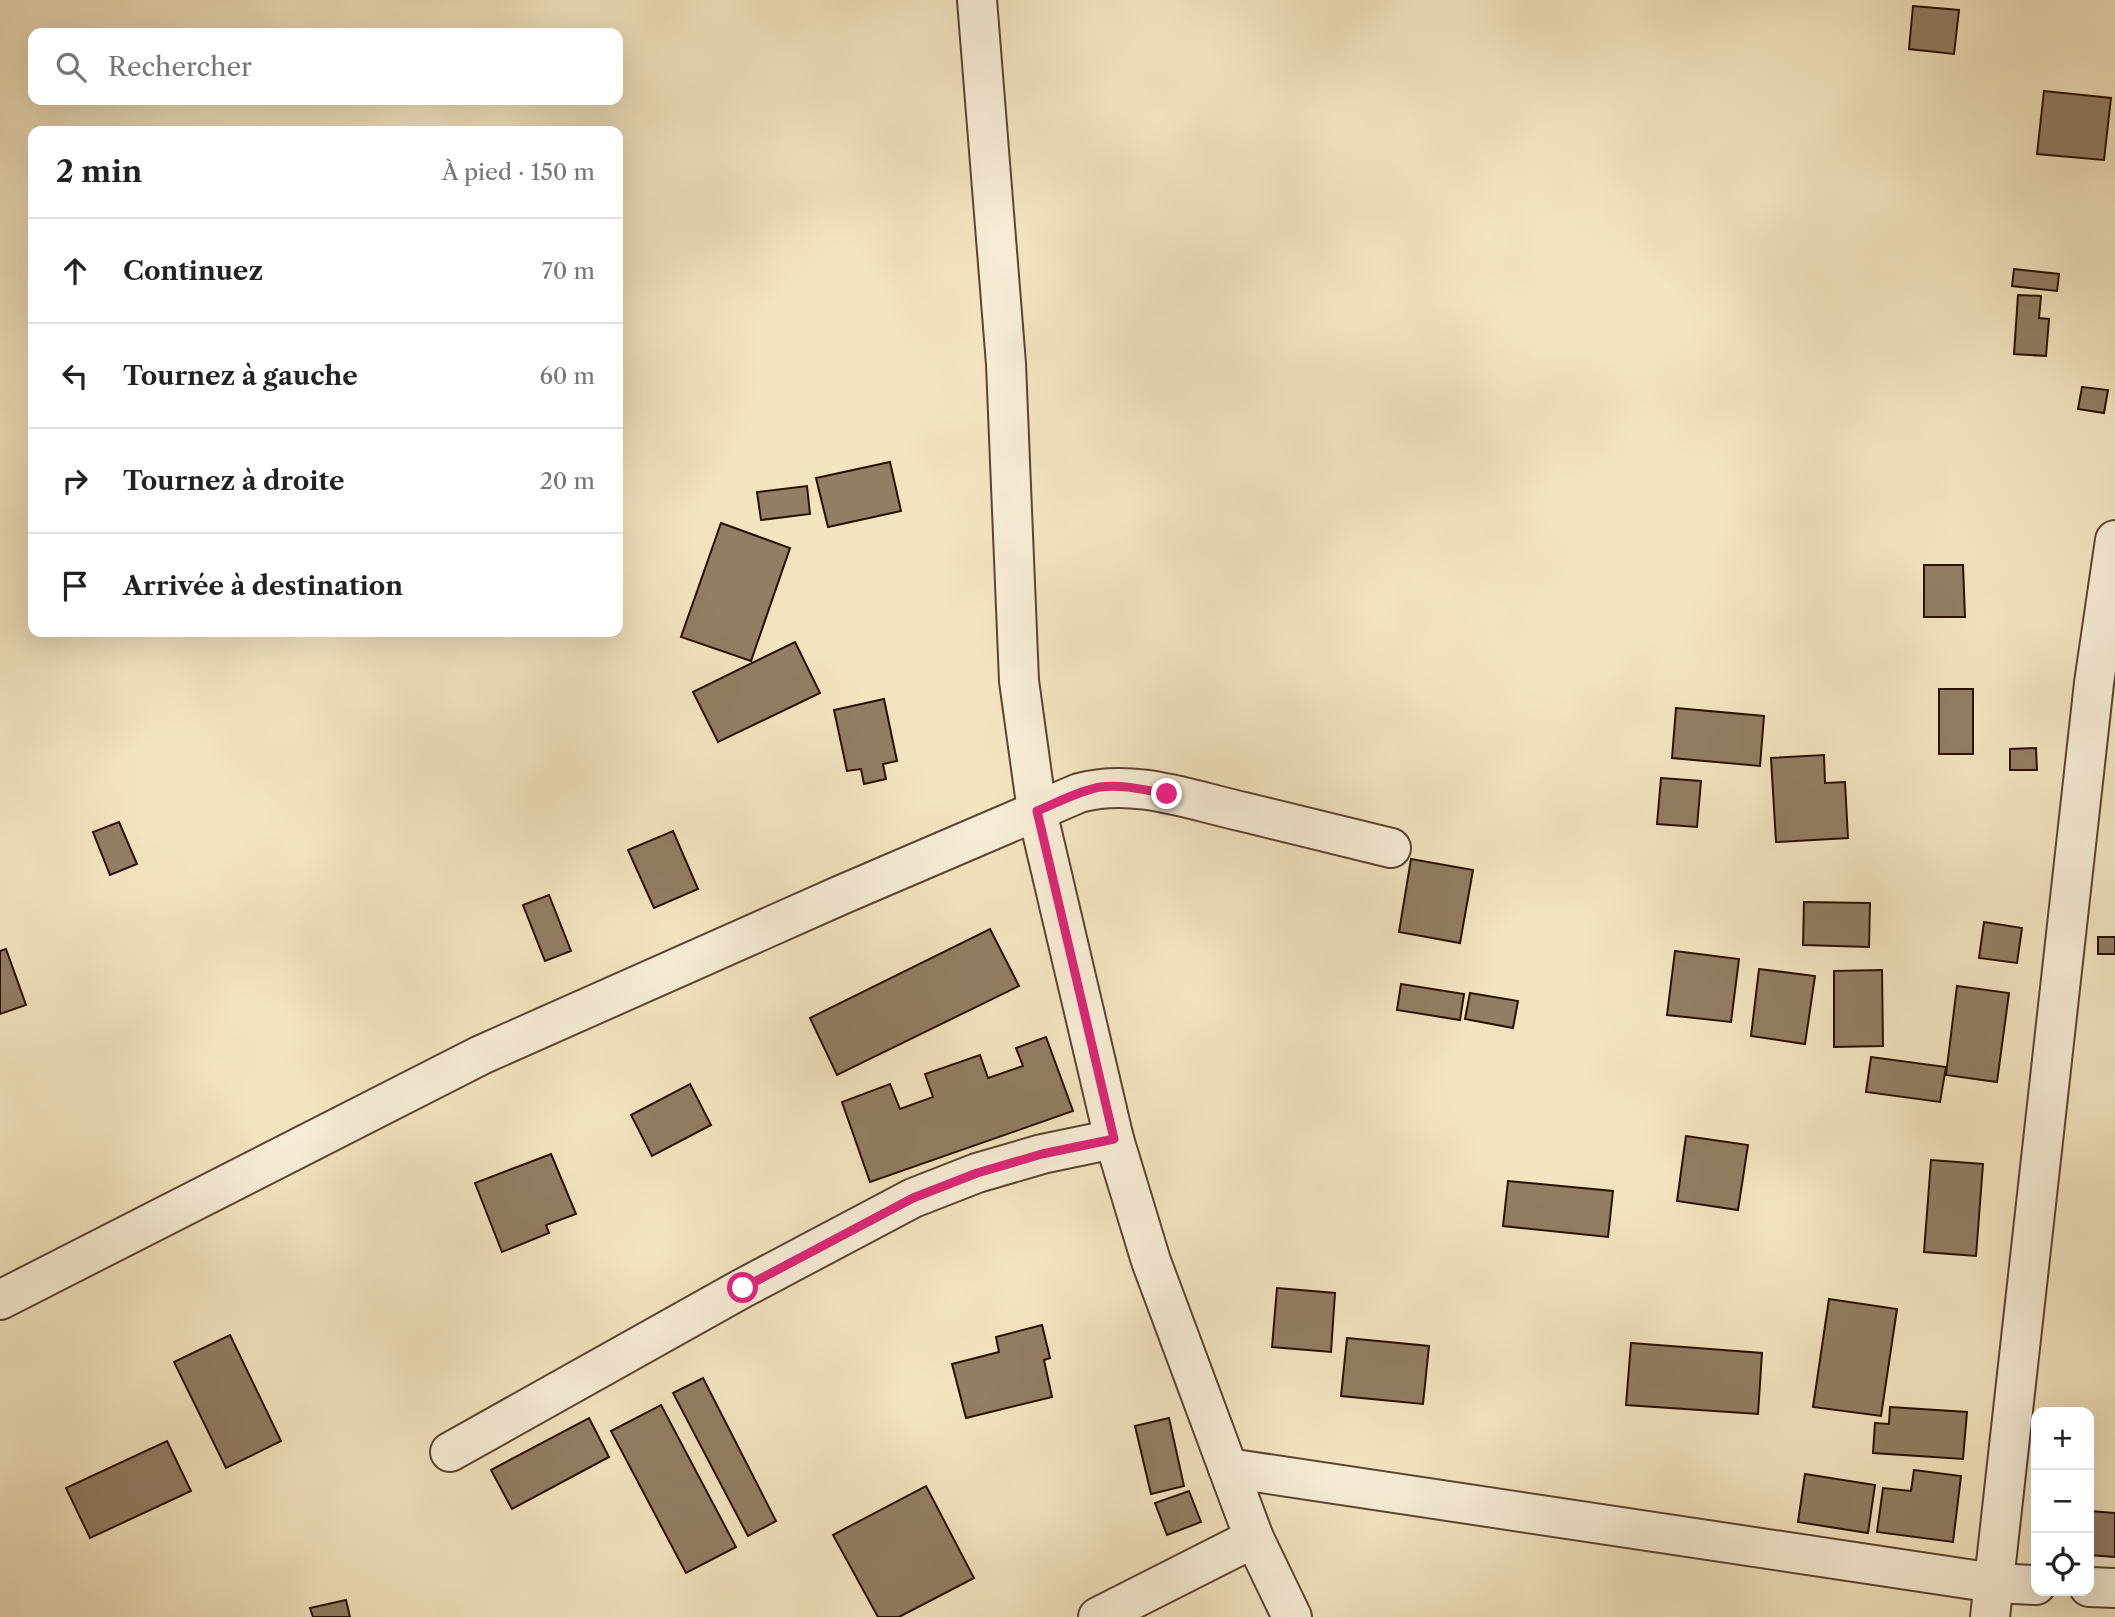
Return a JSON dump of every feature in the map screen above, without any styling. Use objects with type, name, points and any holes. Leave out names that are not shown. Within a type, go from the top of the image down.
[{"type":"street","points":[[977,0],[1006,364],[1019,681],[1037,811],[1114,1139],[1152,1261],[1254,1538],[1293,1617]]},
{"type":"street","points":[[1992,1600],[2104,685],[2115,540]]},
{"type":"street","points":[[0,1300],[481,1055],[1079,793],[1101,787],[1123,787],[1167,794],[1391,848]]},
{"type":"street","points":[[450,1452],[743,1288],[913,1198],[977,1173],[1042,1154],[1114,1139]]},
{"type":"street","points":[[1228,1468],[1992,1600],[2031,1587]]},
{"type":"street","points":[[1098,1617],[1254,1538]]},
{"type":"street","points":[[2094,1587],[2115,1588]]},
{"type":"building","points":[[1913,6],[1959,10],[1954,54],[1909,49]]},
{"type":"building","points":[[2044,91],[2111,98],[2104,160],[2037,154]]},
{"type":"building","points":[[2014,269],[2059,274],[2057,291],[2012,286]]},
{"type":"building","points":[[2018,295],[2041,296],[2039,318],[2049,319],[2046,356],[2014,354]]},
{"type":"building","points":[[2082,387],[2108,390],[2104,413],[2078,409]]},
{"type":"building","points":[[890,462],[901,511],[828,527],[816,478]]},
{"type":"building","points":[[807,486],[810,514],[761,520],[757,492]]},
{"type":"building","points":[[721,523],[790,548],[751,661],[681,637]]},
{"type":"building","points":[[1924,565],[1963,565],[1965,617],[1924,617]]},
{"type":"building","points":[[795,642],[820,693],[718,742],[693,692]]},
{"type":"building","points":[[1939,689],[1973,689],[1973,754],[1939,754]]},
{"type":"building","points":[[884,699],[897,761],[883,764],[886,779],[864,784],[861,769],[847,771],[834,710]]},
{"type":"building","points":[[1676,708],[1764,716],[1760,766],[1672,758]]},
{"type":"building","points":[[2036,748],[2037,770],[2010,770],[2010,749]]},
{"type":"building","points":[[1824,755],[1825,783],[1845,782],[1848,838],[1776,842],[1771,758]]},
{"type":"building","points":[[1661,778],[1701,781],[1697,827],[1657,824]]},
{"type":"building","points":[[119,822],[137,864],[110,875],[93,832]]},
{"type":"building","points":[[673,831],[698,889],[654,908],[628,850]]},
{"type":"building","points":[[1411,859],[1473,870],[1460,943],[1399,932]]},
{"type":"building","points":[[549,895],[571,951],[545,961],[523,905]]},
{"type":"building","points":[[1804,902],[1870,903],[1869,947],[1803,945]]},
{"type":"building","points":[[1984,922],[2022,928],[2017,963],[1979,958]]},
{"type":"building","points":[[990,929],[1019,986],[837,1075],[810,1018]]},
{"type":"building","points":[[2098,937],[2115,937],[2115,954],[2098,954]]},
{"type":"building","points":[[6,949],[26,1005],[0,1014],[0,951]]},
{"type":"building","points":[[1675,951],[1739,959],[1731,1022],[1667,1015]]},
{"type":"building","points":[[1759,969],[1815,976],[1805,1044],[1751,1036]]},
{"type":"building","points":[[1882,970],[1883,1046],[1834,1047],[1834,971]]},
{"type":"building","points":[[1401,984],[1464,994],[1460,1020],[1397,1010]]},
{"type":"building","points":[[1957,986],[2009,993],[1997,1082],[1946,1075]]},
{"type":"building","points":[[1470,993],[1518,1001],[1513,1028],[1465,1019]]},
{"type":"building","points":[[1046,1037],[1073,1111],[870,1182],[842,1102],[890,1084],[900,1109],[933,1097],[925,1074],[980,1055],[988,1078],[1023,1066],[1016,1048]]},
{"type":"building","points":[[1871,1057],[1946,1067],[1940,1102],[1866,1092]]},
{"type":"building","points":[[690,1084],[711,1125],[652,1156],[631,1115]]},
{"type":"building","points":[[1686,1136],[1748,1145],[1738,1210],[1677,1201]]},
{"type":"building","points":[[551,1154],[576,1214],[546,1225],[549,1233],[502,1252],[475,1183]]},
{"type":"building","points":[[1931,1160],[1983,1164],[1976,1256],[1924,1252]]},
{"type":"building","points":[[1508,1181],[1613,1191],[1608,1237],[1503,1226]]},
{"type":"building","points":[[1277,1288],[1335,1293],[1331,1352],[1272,1347]]},
{"type":"building","points":[[1829,1299],[1897,1309],[1881,1416],[1813,1407]]},
{"type":"building","points":[[1042,1325],[1050,1358],[1044,1360],[1052,1397],[966,1418],[952,1364],[999,1352],[996,1337]]},
{"type":"building","points":[[230,1335],[281,1441],[226,1468],[174,1362]]},
{"type":"building","points":[[1347,1338],[1429,1346],[1423,1404],[1341,1396]]},
{"type":"building","points":[[1631,1343],[1762,1353],[1758,1414],[1626,1405]]},
{"type":"building","points":[[703,1378],[776,1521],[748,1536],[673,1393]]},
{"type":"building","points":[[661,1405],[736,1547],[686,1573],[611,1431]]},
{"type":"building","points":[[1890,1407],[1967,1412],[1963,1459],[1873,1453],[1875,1423],[1889,1424]]},
{"type":"building","points":[[589,1418],[609,1457],[512,1509],[491,1470]]},
{"type":"building","points":[[1169,1418],[1184,1486],[1151,1494],[1135,1426]]},
{"type":"building","points":[[167,1441],[191,1491],[90,1538],[66,1488]]},
{"type":"building","points":[[1914,1470],[1961,1476],[1953,1542],[1877,1532],[1883,1488],[1911,1491]]},
{"type":"building","points":[[1805,1474],[1875,1485],[1868,1533],[1798,1522]]},
{"type":"building","points":[[926,1486],[974,1578],[899,1617],[878,1617],[833,1535]]},
{"type":"building","points":[[1189,1491],[1201,1522],[1167,1535],[1155,1503]]},
{"type":"building","points":[[2094,1511],[2115,1513],[2115,1557],[2094,1555]]},
{"type":"building","points":[[346,1600],[350,1617],[313,1617],[310,1608]]},
{"type":"route","points":[[743,1288],[913,1198],[977,1173],[1042,1154],[1114,1139],[1037,811],[1079,793],[1101,787],[1123,787],[1167,794]]}]
